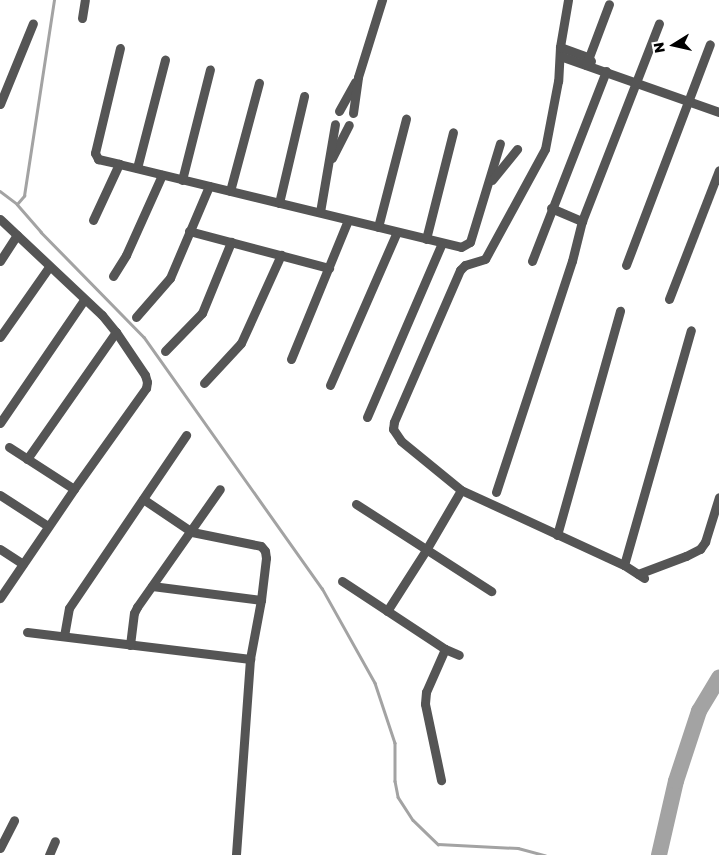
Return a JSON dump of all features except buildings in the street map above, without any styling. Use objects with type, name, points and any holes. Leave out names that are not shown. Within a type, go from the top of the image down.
[{"type":"street","points":[[82,18],[85,0]]},
{"type":"street","points":[[353,113],[358,78],[382,0]]},
{"type":"street","points":[[568,0],[560,51],[558,81],[545,149],[485,259],[465,265],[460,270],[394,422],[394,429],[401,441],[461,490],[624,565],[641,576],[700,549],[707,536],[719,497]]},
{"type":"street","points":[[587,61],[610,4]]},
{"type":"street","points":[[0,104],[33,23]]},
{"type":"street","points":[[496,492],[572,262],[582,221],[659,24]]},
{"type":"street","points":[[626,265],[710,44]]},
{"type":"street","points":[[120,48],[95,154],[98,159],[461,248],[470,242],[500,143]]},
{"type":"street","points":[[560,51],[587,61],[596,67],[719,112]]},
{"type":"street","points":[[137,168],[165,60]]},
{"type":"street","points":[[182,180],[210,69]]},
{"type":"street","points":[[532,261],[606,70]]},
{"type":"street","points":[[339,111],[358,78]]},
{"type":"street","points":[[230,191],[259,83]]},
{"type":"street","points":[[279,203],[304,96]]},
{"type":"street","points":[[378,228],[406,120]]},
{"type":"street","points":[[320,212],[335,124]]},
{"type":"street","points":[[329,165],[349,125]]},
{"type":"street","points":[[426,239],[453,132]]},
{"type":"street","points":[[489,184],[517,149]]},
{"type":"street","points":[[93,220],[119,164]]},
{"type":"street","points":[[669,300],[719,170]]},
{"type":"street","points":[[113,276],[126,256],[162,175]]},
{"type":"street","points":[[136,317],[170,278],[209,186]]},
{"type":"street","points":[[552,208],[582,221]]},
{"type":"street","points":[[0,218],[116,332],[145,375],[146,388],[48,526],[0,598]]},
{"type":"street","points":[[291,359],[348,220]]},
{"type":"street","points":[[189,231],[329,268]]},
{"type":"street","points":[[330,385],[397,232]]},
{"type":"street","points":[[0,260],[17,235]]},
{"type":"street","points":[[165,352],[202,313],[232,242]]},
{"type":"street","points":[[367,416],[442,243]]},
{"type":"street","points":[[204,383],[241,343],[281,255]]},
{"type":"street","points":[[0,337],[49,267]]},
{"type":"street","points":[[0,423],[84,300]]},
{"type":"street","points":[[557,535],[620,311]]},
{"type":"street","points":[[624,565],[691,330]]},
{"type":"street","points":[[26,459],[116,332]]},
{"type":"street","points":[[64,636],[69,608],[186,435]]},
{"type":"street","points":[[8,447],[74,489]]},
{"type":"street","points":[[130,644],[134,613],[220,489]]},
{"type":"street","points":[[387,610],[426,550],[461,490]]},
{"type":"street","points":[[0,495],[48,526]]},
{"type":"street","points":[[143,498],[192,532],[261,546],[266,558],[261,600],[250,659],[236,855]]},
{"type":"street","points":[[356,504],[491,591]]},
{"type":"street","points":[[0,549],[23,564]]},
{"type":"street","points":[[342,581],[445,649],[458,655]]},
{"type":"street","points":[[152,586],[261,600]]},
{"type":"street","points":[[27,632],[250,659]]},
{"type":"street","points":[[441,780],[425,704],[426,692],[445,649]]},
{"type":"street","points":[[0,848],[14,820]]},
{"type":"street","points":[[49,855],[55,841]]},
{"type":"waterway","points":[[17,204],[24,196],[54,0]]},
{"type":"waterway","points":[[0,191],[17,204],[41,232],[144,337],[322,588],[375,683],[395,743],[395,781],[398,797],[413,820],[438,844],[518,848],[545,855]]},
{"type":"waterway","points":[[659,855],[676,781],[699,711],[719,678]]}]
